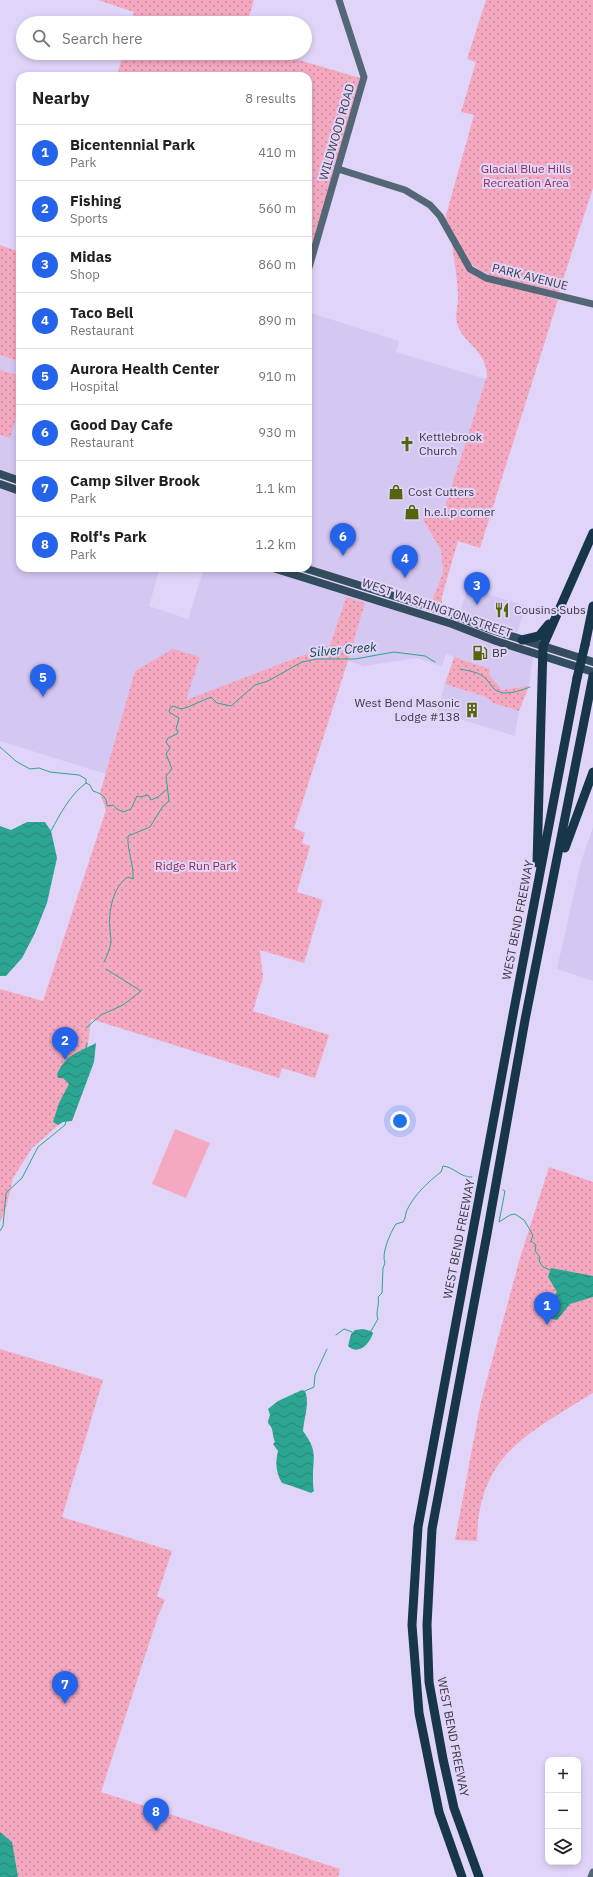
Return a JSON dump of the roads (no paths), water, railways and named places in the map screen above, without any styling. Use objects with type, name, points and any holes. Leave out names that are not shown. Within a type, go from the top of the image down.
[{"type":"highway","points":[[535,900],[544,646],[555,617],[593,533]]},
{"type":"highway","name":"WEST BEND FREEWAY","points":[[462,1877],[440,1812],[419,1713],[412,1625],[417,1535],[577,678],[593,606]]},
{"type":"highway","points":[[522,640],[539,636],[555,617]]},
{"type":"highway","name":"WEST BEND FREEWAY","points":[[479,1877],[454,1808],[429,1682],[426,1625],[432,1529],[525,1020],[593,676]]},
{"type":"highway","points":[[548,909],[567,838],[593,772]]},
{"type":"main road","points":[[0,474],[16,480]]},
{"type":"main road","points":[[0,484],[16,490]]},
{"type":"main road","name":"WEST WASHINGTON STREET","points":[[312,570],[445,612],[522,640],[593,662]]},
{"type":"main road","name":"WEST WASHINGTON STREET","points":[[286,572],[452,624],[496,641],[593,672]]},
{"type":"street","name":"WILDWOOD ROAD","points":[[312,257],[364,77],[339,0]]},
{"type":"street","name":"PARK AVENUE","points":[[338,169],[405,190],[430,205],[440,216],[470,269],[486,278],[593,304]]},
{"type":"street","points":[[591,1877],[593,1872]]},
{"type":"water","points":[[27,822],[45,822],[51,831],[57,858],[47,903],[35,933],[22,958],[6,976],[0,976],[0,826],[11,830]]},
{"type":"water","points":[[96,1043],[94,1062],[72,1121],[63,1122],[58,1125],[53,1122],[59,1103],[69,1084],[63,1078],[58,1078],[57,1074],[65,1062],[74,1054]]},
{"type":"water","points":[[551,1268],[593,1276],[593,1297],[570,1304],[557,1320],[551,1319],[551,1311],[559,1302],[559,1299],[554,1296],[557,1292],[548,1277]]},
{"type":"water","points":[[363,1329],[373,1333],[369,1341],[360,1349],[352,1349],[348,1346],[351,1334],[355,1330]]},
{"type":"water","points":[[302,1390],[305,1391],[307,1400],[303,1431],[311,1444],[314,1454],[314,1491],[311,1493],[282,1483],[278,1475],[277,1468],[278,1451],[273,1444],[275,1442],[272,1429],[268,1424],[270,1415],[268,1409],[278,1401]]},
{"type":"water","points":[[0,1832],[12,1842],[18,1877],[0,1877]]},
{"type":"waterway","name":"Silver Creek","points":[[104,962],[111,942],[110,915],[115,893],[123,881],[128,877],[133,879],[128,847],[128,836],[150,827],[163,806],[169,801],[166,776],[172,769],[166,754],[170,748],[166,742],[168,738],[177,734],[178,732],[176,729],[179,718],[169,712],[170,708],[173,706],[181,709],[211,697],[217,703],[231,706],[255,685],[268,681],[302,662],[317,659],[355,659],[394,652],[425,656],[435,662]]},
{"type":"waterway","name":"Silver Creek","points":[[460,669],[481,675],[494,689],[502,693],[530,687]]},
{"type":"waterway","points":[[0,747],[17,762],[30,769],[39,768],[50,772],[79,775],[86,779],[86,783]]},
{"type":"waterway","points":[[51,831],[70,799],[86,783],[90,785],[93,791],[103,796],[106,800],[107,806],[113,805],[123,812],[131,809],[137,796],[140,797],[148,795],[151,800],[158,797],[166,790]]},
{"type":"waterway","name":"Silver Creek","points":[[86,1028],[101,1015],[123,1005],[141,991],[106,969]]},
{"type":"waterway","name":"Silver Creek","points":[[86,1048],[87,1043]]},
{"type":"waterway","name":"Silver Creek","points":[[0,1231],[3,1226],[6,1193],[22,1178],[38,1147],[65,1125],[66,1121]]},
{"type":"waterway","points":[[371,1331],[378,1319],[378,1297],[382,1293],[385,1249],[396,1224],[403,1222],[410,1204],[427,1184],[441,1172],[443,1166],[451,1168],[464,1176],[472,1177]]},
{"type":"waterway","points":[[503,1190],[505,1191],[499,1222],[510,1215],[515,1214],[524,1220],[533,1235],[531,1241],[536,1245],[535,1251],[540,1257],[539,1261],[543,1267],[550,1270]]},
{"type":"waterway","points":[[336,1335],[344,1329],[352,1332]]},
{"type":"waterway","points":[[305,1391],[314,1387],[315,1375],[327,1349]]},
{"type":"place","name":"Kettlebrook Church","points":[[407,444]]},
{"type":"place","name":"Cost Cutters","points":[[396,492]]},
{"type":"place","name":"h.e.l.p corner","points":[[412,512]]},
{"type":"place","name":"Good Day Cafe","points":[[343,556]]},
{"type":"place","name":"Taco Bell","points":[[405,578]]},
{"type":"place","name":"Midas","points":[[477,605]]},
{"type":"place","name":"Cousins Subs","points":[[502,610]]},
{"type":"place","name":"BP","points":[[480,653]]},
{"type":"place","name":"Aurora Health Center","points":[[43,697]]},
{"type":"place","name":"West Bend Masonic Lodge #138","points":[[472,710]]},
{"type":"place","name":"Fishing","points":[[65,1060]]},
{"type":"place","name":"Bicentennial Park","points":[[547,1325]]},
{"type":"place","name":"Camp Silver Brook","points":[[65,1704]]},
{"type":"place","name":"Rolf's Park","points":[[156,1831]]},
{"type":"park label","name":"Glacial Blue Hills Recreation Area","points":[[526,176]]},
{"type":"park label","name":"Ridge Run Park","points":[[196,866]]}]
